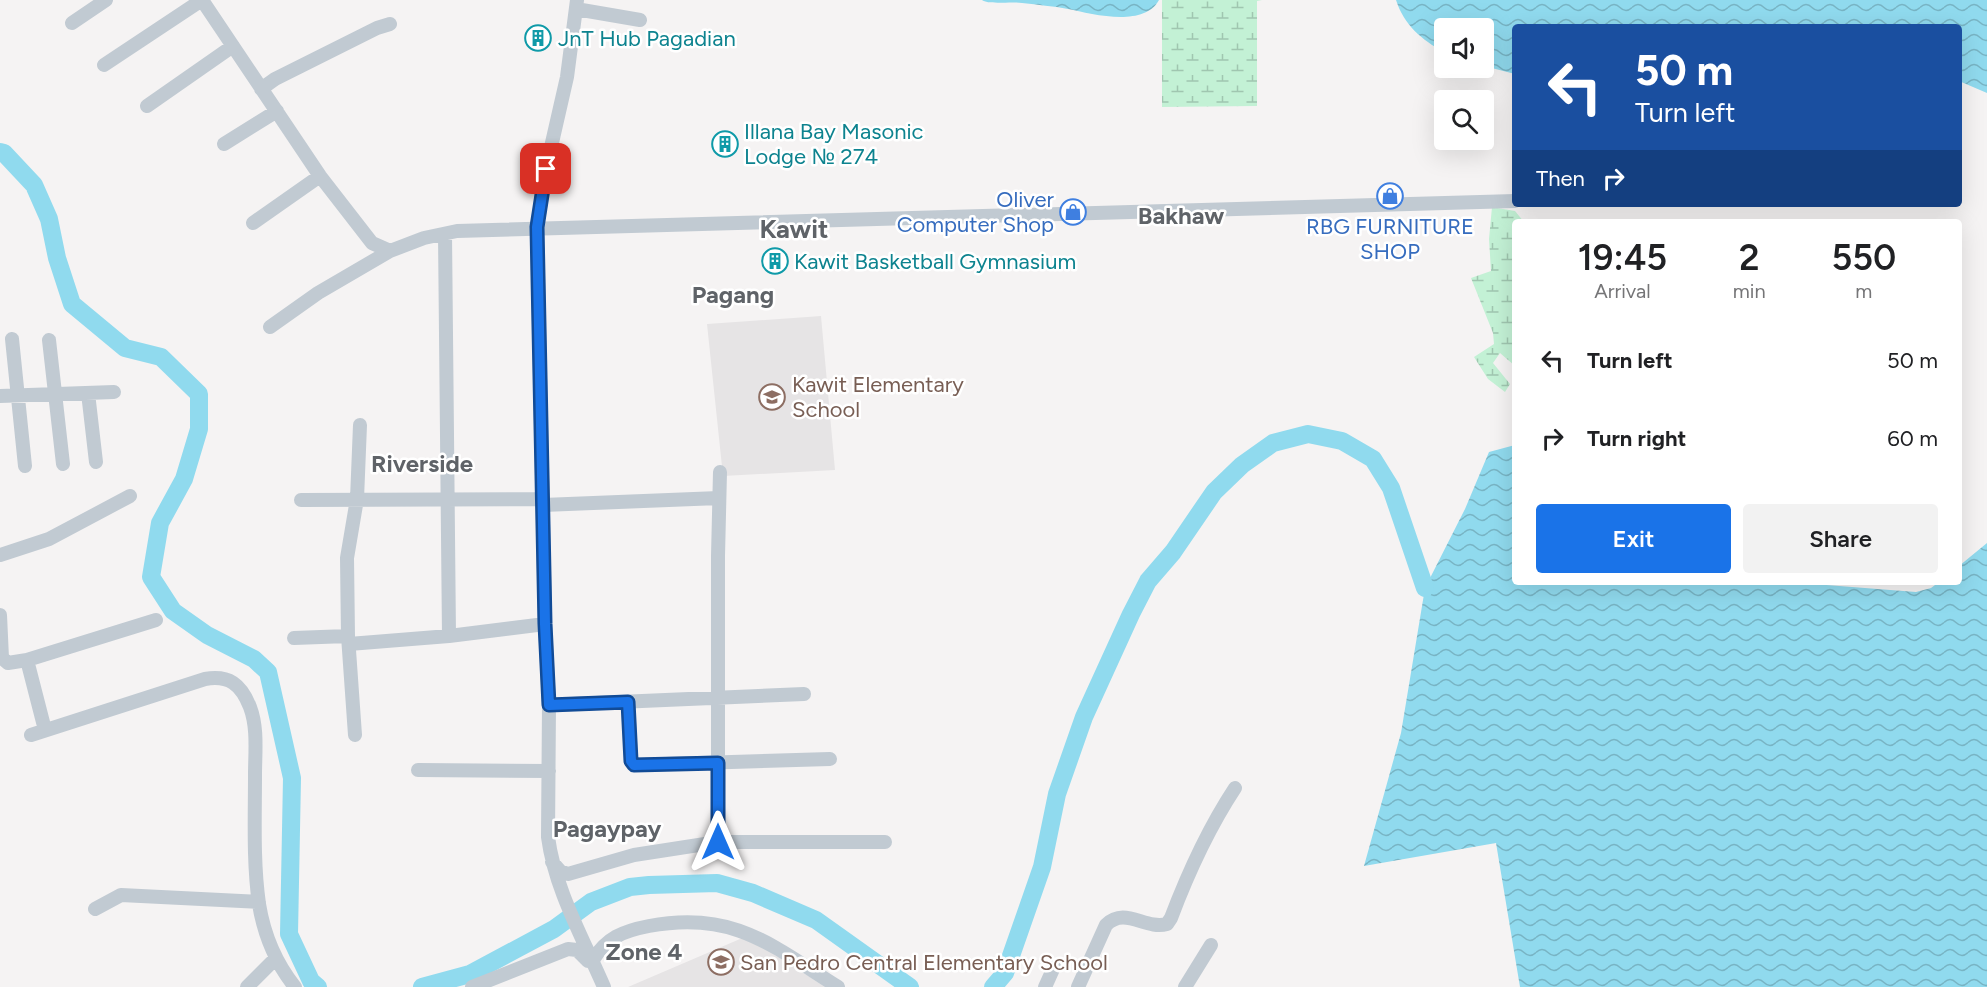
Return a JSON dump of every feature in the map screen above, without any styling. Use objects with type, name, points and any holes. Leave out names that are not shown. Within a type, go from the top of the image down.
[{"type":"street","points":[[72,23],[106,0]]},
{"type":"street","points":[[104,65],[202,0],[320,176],[372,243],[390,251]]},
{"type":"street","points":[[604,987],[558,882],[548,837],[549,705],[545,624],[537,227],[546,169],[567,77],[576,4],[640,20]]},
{"type":"street","points":[[261,88],[377,28],[390,24]]},
{"type":"street","points":[[147,106],[233,46]]},
{"type":"street","points":[[224,144],[276,111]]},
{"type":"street","points":[[252,224],[320,176]]},
{"type":"street","points":[[270,327],[318,293],[390,251],[424,238],[464,231],[537,227],[1512,201]]},
{"type":"street","points":[[445,234],[449,636]]},
{"type":"street","points":[[12,339],[25,466]]},
{"type":"street","points":[[49,340],[63,464]]},
{"type":"street","points":[[0,396],[114,392]]},
{"type":"street","points":[[88,393],[96,462]]},
{"type":"street","points":[[356,735],[349,640],[347,558],[357,499],[360,425]]},
{"type":"street","points":[[718,842],[720,472]]},
{"type":"street","points":[[0,555],[49,538],[130,496]]},
{"type":"street","points":[[301,500],[543,502],[719,498]]},
{"type":"street","points":[[0,615],[2,658],[8,663],[27,660],[156,620]]},
{"type":"street","points":[[294,638],[349,640],[449,636],[545,624]]},
{"type":"street","points":[[27,660],[45,730]]},
{"type":"street","points":[[31,735],[205,679],[220,676],[231,681],[241,691],[250,706],[255,734],[256,868],[264,929],[285,975],[295,987]]},
{"type":"street","points":[[549,705],[804,694]]},
{"type":"street","points":[[628,702],[632,763],[637,765],[830,759]]},
{"type":"street","points":[[418,770],[549,771]]},
{"type":"street","points":[[1078,987],[1106,925],[1113,918],[1125,917],[1154,925],[1167,924],[1201,848],[1235,788]]},
{"type":"street","points":[[552,862],[563,873],[572,874],[634,855],[718,842],[885,842]]},
{"type":"street","points":[[95,909],[121,895],[259,902]]},
{"type":"street","points":[[595,966],[605,942],[621,933],[673,922],[704,922],[746,932],[838,987]]},
{"type":"street","points":[[1185,987],[1211,945]]},
{"type":"street","points":[[472,987],[568,949],[577,950],[595,966]]},
{"type":"street","points":[[247,987],[276,958]]},
{"type":"street","points":[[1046,987],[1054,967]]},
{"type":"shaded area","name":"Kawit Elementary School","points":[[821,316],[835,470],[723,476],[707,324]]},
{"type":"shaded area","name":"San Pedro Central Elementary School","points":[[747,936],[825,987],[628,987]]},
{"type":"green space","points":[[1162,0],[1262,0],[1257,1],[1257,106],[1162,107]]},
{"type":"green space","points":[[1492,207],[1515,211],[1522,219],[1512,219],[1512,363],[1500,353],[1493,363],[1510,384],[1505,392],[1488,379],[1474,357],[1494,344],[1493,333],[1471,278],[1491,271],[1489,239]]},
{"type":"water","points":[[982,0],[1159,0],[1152,9],[1142,14],[1117,17],[1051,6]]},
{"type":"water","points":[[1396,0],[1987,0],[1987,93],[1962,82],[1962,24],[1512,24],[1512,73],[1494,69],[1494,18],[1434,18],[1434,46],[1415,31],[1404,17]]},
{"type":"water","points":[[1512,446],[1512,585],[1827,585],[1916,592],[1935,585],[1962,585],[1962,564],[1987,543],[1987,987],[1520,987],[1496,843],[1364,866],[1401,733],[1425,588],[1465,509],[1489,452]]},
{"type":"waterway","points":[[0,152],[4,153],[34,185],[49,219],[57,258],[72,304],[125,348],[161,357],[199,394],[199,429],[184,479],[160,523],[151,577],[173,611],[207,635],[254,659],[268,672],[292,778],[289,934],[311,981],[318,987]]},
{"type":"waterway","points":[[993,987],[1005,973],[1042,867],[1057,794],[1084,717],[1131,614],[1148,581],[1173,552],[1214,492],[1242,465],[1273,443],[1308,434],[1342,441],[1373,459],[1391,488],[1425,588]]},
{"type":"waterway","points":[[422,987],[470,974],[554,929],[591,902],[630,887],[717,883],[753,893],[816,920],[910,987]]},
{"type":"place","name":"JnT Hub Pagadian","points":[[538,38]]},
{"type":"place","name":"Illana Bay Masonic Lodge № 274","points":[[725,144]]},
{"type":"place","name":"RBG FURNITURE SHOP","points":[[1390,196]]},
{"type":"place","name":"Oliver Computer Shop","points":[[1073,212]]},
{"type":"place","name":"Kawit Basketball Gymnasium","points":[[775,261]]},
{"type":"place","name":"Kawit Elementary School","points":[[772,397]]},
{"type":"place","name":"San Pedro Central Elementary School","points":[[721,962]]},
{"type":"district","name":"Bakhaw","points":[[1181,216]]},
{"type":"district","name":"Kawit","points":[[794,229]]},
{"type":"district","name":"Pagang","points":[[733,295]]},
{"type":"district","name":"Riverside","points":[[422,464]]},
{"type":"district","name":"Pagaypay","points":[[607,829]]},
{"type":"district","name":"Zone 4","points":[[644,952]]},
{"type":"route","points":[[546,169],[537,227],[545,624],[549,705],[628,702],[631,761],[634,765],[718,763],[718,842]]}]
